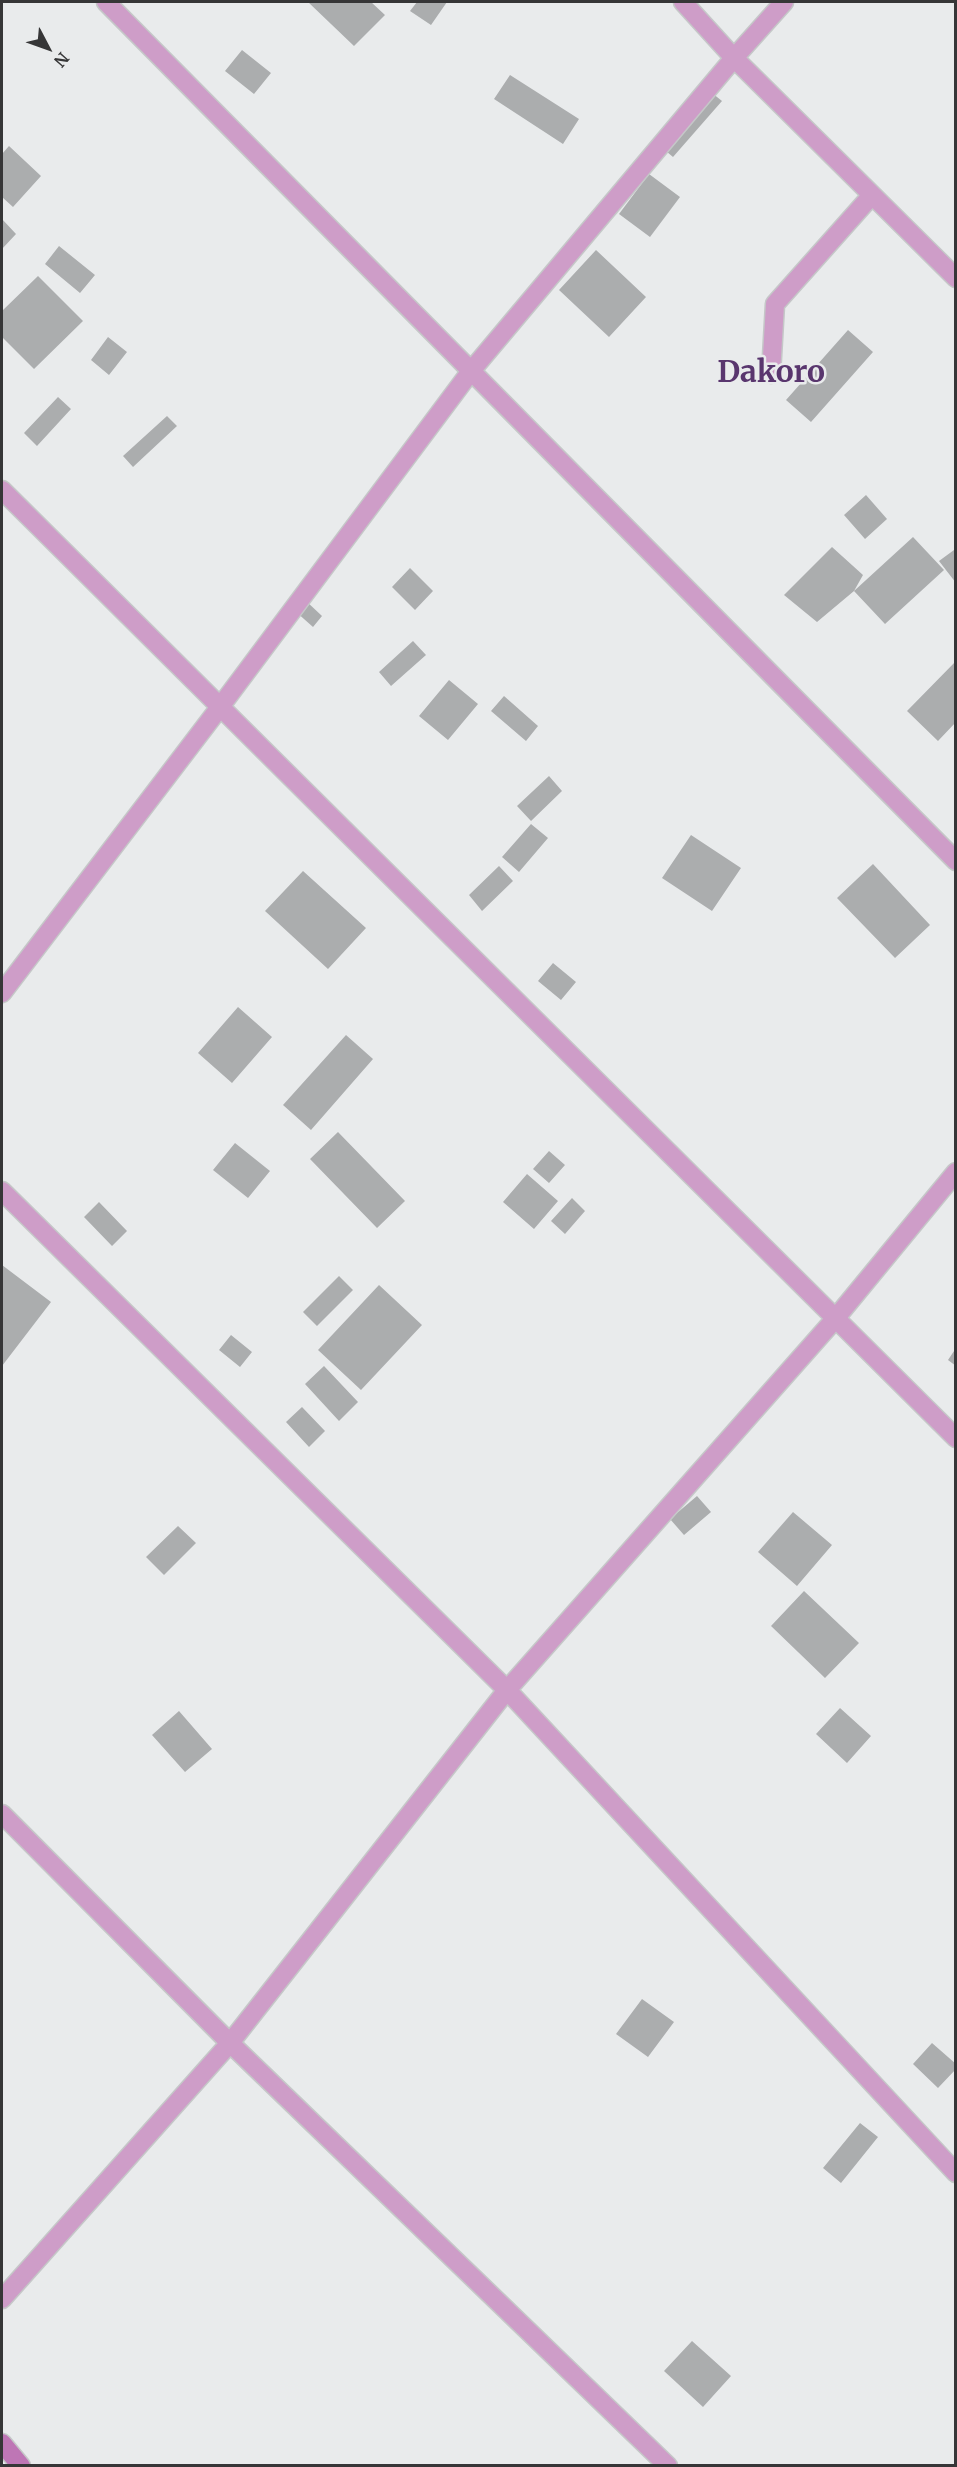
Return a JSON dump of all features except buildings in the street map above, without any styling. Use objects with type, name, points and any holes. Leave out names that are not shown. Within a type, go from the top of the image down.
[{"type":"main road","points":[[2,2443],[21,2466]]},
{"type":"street","points":[[106,2],[956,861]]},
{"type":"street","points":[[684,2],[734,58],[956,278]]},
{"type":"street","points":[[2,993],[220,707],[471,371],[734,58],[784,2]]},
{"type":"street","points":[[771,374],[775,304],[872,195]]},
{"type":"street","points":[[2,490],[956,1438]]},
{"type":"street","points":[[2,2299],[230,2043],[507,1690],[835,1319],[956,1172]]},
{"type":"street","points":[[2,1191],[507,1690],[956,2173]]},
{"type":"street","points":[[2,1814],[230,2043],[669,2466]]},
{"type":"district","name":"Dakoro","points":[[771,374]]}]
